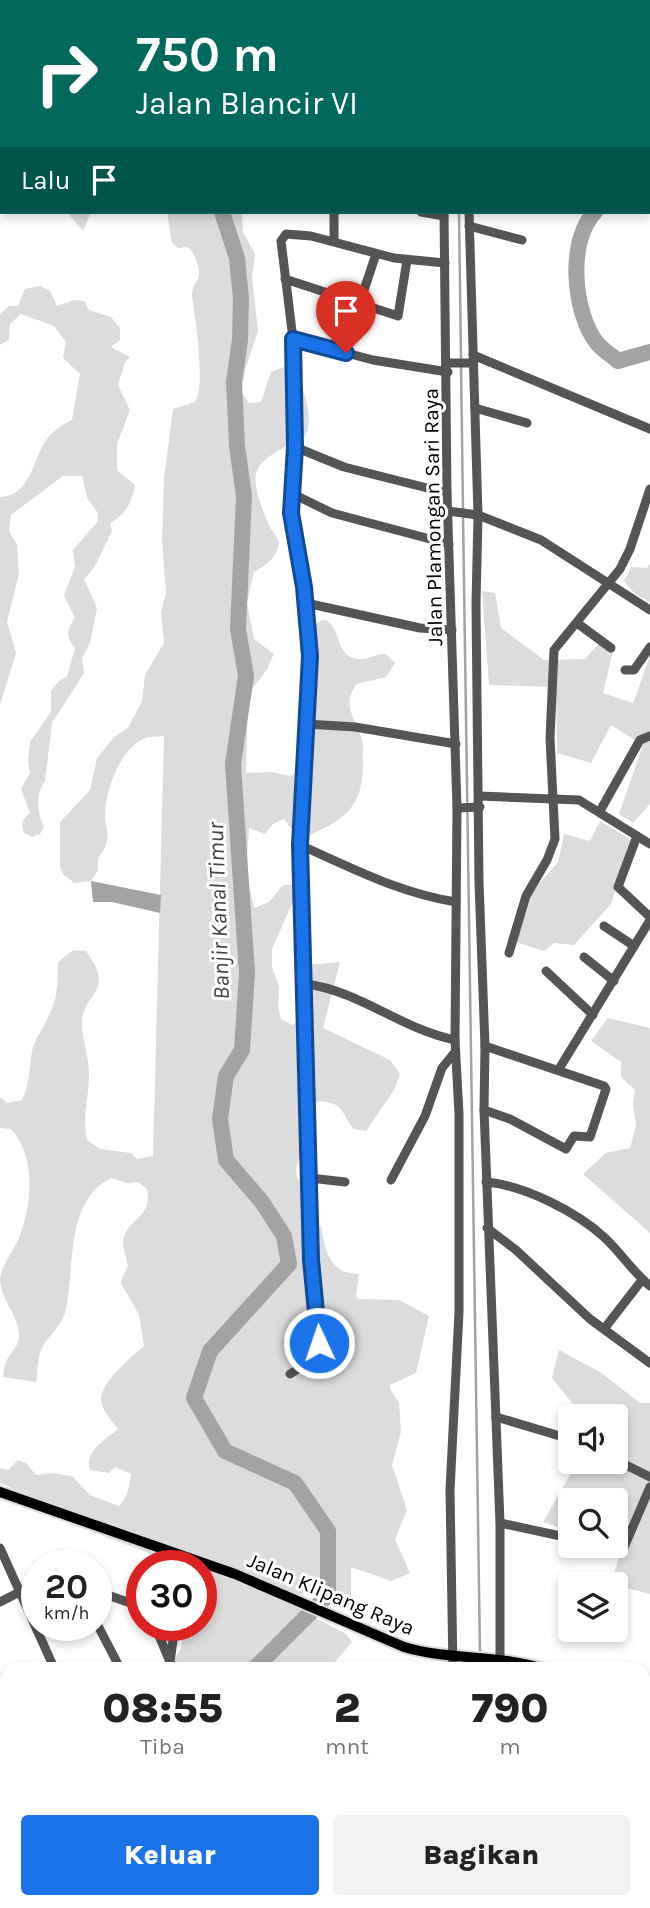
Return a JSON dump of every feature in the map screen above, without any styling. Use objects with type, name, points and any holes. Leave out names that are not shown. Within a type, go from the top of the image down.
[{"type":"main road","name":"Jalan Klipang Raya","points":[[0,1492],[274,1590],[356,1627],[427,1654],[498,1661]]},
{"type":"street","points":[[334,214],[334,241]]},
{"type":"street","name":"Jalan Plamongan Sari Raya","points":[[444,214],[449,366],[447,493],[451,512],[449,544],[456,744],[468,808],[457,822],[455,1052],[459,1114],[459,1312],[450,1490],[455,1662]]},
{"type":"street","points":[[469,214],[471,360],[475,408],[474,514],[480,796],[468,808],[479,882],[485,1046],[487,1228],[500,1523],[498,1661]]},
{"type":"street","points":[[469,226],[522,240]]},
{"type":"street","points":[[290,1374],[313,1360],[319,1343],[311,1260],[304,1036],[306,984],[300,845],[310,675],[306,603],[295,542],[291,494],[295,447],[293,339],[281,246],[284,236],[289,234],[334,241],[407,260],[445,263]]},
{"type":"street","points":[[360,302],[376,254]]},
{"type":"street","points":[[285,279],[398,316],[407,260]]},
{"type":"street","points":[[293,339],[373,360],[449,366],[471,360],[650,429]]},
{"type":"street","points":[[475,408],[527,423]]},
{"type":"street","points":[[295,447],[344,467],[447,493]]},
{"type":"street","points":[[509,953],[526,895],[547,860],[555,839],[552,798],[553,655],[558,642],[608,585],[630,549],[650,489]]},
{"type":"street","points":[[291,494],[344,517],[449,544]]},
{"type":"street","points":[[451,512],[474,514],[541,540],[650,610]]},
{"type":"street","points":[[306,603],[420,628],[452,630]]},
{"type":"street","points":[[577,623],[611,648]]},
{"type":"street","points":[[625,670],[634,670],[650,647]]},
{"type":"street","points":[[306,724],[355,727],[456,744]]},
{"type":"street","points":[[600,811],[640,740],[650,736]]},
{"type":"street","points":[[480,796],[579,800],[650,844]]},
{"type":"street","points":[[559,1069],[650,918],[618,887],[637,836]]},
{"type":"street","points":[[300,845],[355,872],[423,897],[456,902]]},
{"type":"street","points":[[604,926],[634,946]]},
{"type":"street","points":[[584,957],[614,981]]},
{"type":"street","points":[[545,971],[593,1015]]},
{"type":"street","points":[[306,984],[342,991],[408,1025],[455,1040]]},
{"type":"street","points":[[484,1110],[510,1119],[566,1149],[573,1136],[590,1137],[606,1088],[559,1069],[485,1046]]},
{"type":"street","points":[[391,1180],[425,1116],[442,1068],[455,1052]]},
{"type":"street","points":[[310,1178],[345,1182]]},
{"type":"street","points":[[486,1182],[512,1185],[526,1191],[597,1230],[646,1283],[604,1329]]},
{"type":"street","points":[[487,1228],[516,1250],[604,1329],[650,1363]]},
{"type":"street","points":[[496,1417],[558,1435]]},
{"type":"street","points":[[628,1466],[650,1477]]},
{"type":"street","points":[[628,1536],[650,1487]]},
{"type":"street","points":[[500,1523],[558,1535]]},
{"type":"street","points":[[0,1548],[51,1662]]},
{"type":"street","points":[[0,1602],[21,1590]]},
{"type":"street","points":[[106,1641],[117,1662]]},
{"type":"street","points":[[160,1641],[167,1662]]},
{"type":"street","points":[[169,1662],[172,1641]]},
{"type":"shaded area","points":[[69,214],[90,214],[83,231]]},
{"type":"shaded area","points":[[167,214],[242,214],[243,232],[255,254],[252,277],[258,331],[241,392],[249,403],[261,402],[271,372],[284,367],[297,380],[308,409],[305,436],[274,453],[258,468],[256,477],[256,489],[261,504],[279,543],[271,560],[254,572],[247,603],[254,639],[274,654],[266,671],[248,694],[246,773],[294,774],[303,731],[301,682],[304,648],[308,634],[315,624],[325,620],[331,624],[342,648],[351,657],[362,659],[386,654],[395,663],[386,677],[357,684],[352,692],[351,713],[363,748],[360,789],[351,808],[334,822],[310,835],[294,832],[284,819],[273,824],[265,834],[249,828],[246,873],[254,908],[269,902],[283,885],[292,885],[298,890],[272,949],[272,967],[279,987],[278,1007],[281,1019],[292,1025],[303,1020],[307,965],[340,962],[323,1028],[390,1060],[400,1074],[394,1090],[366,1131],[354,1129],[341,1110],[328,1102],[319,1101],[303,1111],[302,1149],[296,1169],[297,1178],[305,1186],[310,1225],[321,1226],[327,1252],[335,1265],[349,1273],[359,1274],[356,1296],[359,1299],[399,1300],[429,1316],[416,1373],[390,1385],[399,1403],[401,1432],[392,1465],[407,1510],[395,1539],[410,1573],[391,1581],[351,1567],[351,1596],[346,1607],[338,1607],[304,1593],[300,1600],[304,1612],[346,1634],[352,1642],[335,1662],[173,1662],[181,1649],[182,1641],[217,1641],[217,1550],[141,1550],[50,1515],[15,1490],[0,1483],[0,1468],[8,1470],[18,1460],[26,1463],[36,1475],[52,1473],[72,1476],[90,1495],[119,1506],[126,1496],[131,1478],[131,1474],[115,1467],[109,1473],[90,1470],[89,1463],[97,1446],[118,1429],[103,1407],[102,1392],[118,1370],[144,1346],[139,1315],[121,1283],[127,1268],[123,1248],[125,1233],[146,1206],[147,1189],[138,1182],[127,1183],[111,1178],[96,1188],[79,1218],[66,1309],[41,1350],[36,1382],[3,1377],[5,1364],[18,1342],[19,1334],[0,1279],[23,1227],[29,1183],[25,1154],[19,1140],[11,1129],[0,1128],[0,1097],[7,1103],[22,1100],[34,1045],[55,1001],[58,962],[73,950],[86,951],[99,976],[95,992],[86,1006],[82,1026],[89,1069],[85,1123],[87,1140],[100,1149],[131,1153],[137,1159],[153,1156],[164,736],[145,738],[135,744],[121,761],[111,782],[106,803],[106,845],[98,860],[98,870],[91,881],[74,883],[63,874],[60,866],[60,822],[90,790],[97,758],[114,737],[128,728],[142,701],[145,675],[164,643],[161,612],[166,593],[162,541],[164,478],[173,409],[195,402],[200,383],[192,296],[199,271],[188,247],[178,248],[172,243]]},
{"type":"shaded area","points":[[40,286],[50,291],[57,306],[74,300],[84,301],[89,310],[111,317],[120,328],[120,340],[111,347],[130,357],[125,362],[118,385],[130,410],[117,444],[117,470],[135,485],[130,503],[120,516],[110,523],[112,531],[97,562],[84,579],[97,608],[90,643],[82,658],[84,673],[52,723],[45,781],[38,798],[44,827],[40,834],[32,837],[23,830],[22,824],[30,813],[21,789],[30,773],[30,742],[51,712],[51,691],[59,681],[67,677],[75,648],[70,641],[69,630],[75,618],[64,595],[75,567],[73,550],[98,521],[98,513],[87,498],[82,476],[63,476],[11,515],[9,531],[17,545],[19,574],[7,622],[16,653],[0,705],[0,497],[18,491],[29,476],[46,440],[58,428],[72,420],[80,374],[63,358],[66,342],[54,326],[21,314],[10,324],[9,340],[0,345],[0,314],[9,306],[18,306],[25,289]]},
{"type":"shaded area","points":[[650,564],[650,602],[635,594],[624,581],[631,567],[647,568]]},
{"type":"shaded area","points":[[482,591],[495,593],[501,628],[544,660],[585,659],[600,642],[614,647],[603,693],[633,703],[650,656],[650,804],[633,823],[619,814],[643,745],[611,725],[591,763],[557,753],[556,687],[489,685]]},
{"type":"shaded area","points":[[600,821],[632,840],[611,904],[574,945],[554,943],[544,951],[516,942],[532,892],[558,862],[564,834],[590,841]]},
{"type":"shaded area","points":[[91,881],[161,895],[160,913],[112,902],[93,902]]},
{"type":"shaded area","points":[[608,1018],[650,1028],[650,1233],[583,1174],[606,1153],[630,1148],[636,1125],[633,1104],[635,1090],[621,1077],[621,1062],[591,1041]]},
{"type":"shaded area","points":[[559,1350],[600,1372],[640,1403],[650,1403],[650,1594],[628,1588],[628,1572],[615,1572],[619,1558],[628,1558],[628,1488],[563,1488],[571,1474],[628,1474],[628,1404],[572,1404],[552,1378]]},
{"type":"shaded area","points":[[558,1496],[558,1527],[543,1522]]},
{"type":"waterway","name":"Banjir Kanal Timur","points":[[223,214],[237,258],[241,299],[240,340],[234,382],[237,446],[244,496],[238,629],[246,676],[233,764],[247,973],[242,1050],[226,1076],[220,1119],[226,1160],[262,1202],[284,1236],[289,1264],[210,1351],[194,1398],[225,1451],[295,1483],[328,1531],[328,1595],[261,1662]]},
{"type":"waterway","points":[[459,214],[461,359]]},
{"type":"waterway","points":[[594,214],[580,240],[576,277],[578,296],[589,330],[599,346],[618,361],[650,352]]},
{"type":"waterway","points":[[461,366],[463,509]]},
{"type":"waterway","points":[[463,516],[480,1654]]},
{"type":"route","points":[[319,1343],[311,1260],[311,1190],[304,1036],[306,984],[300,845],[303,745],[310,656],[304,587],[291,513],[295,447],[293,339],[346,353]]}]
